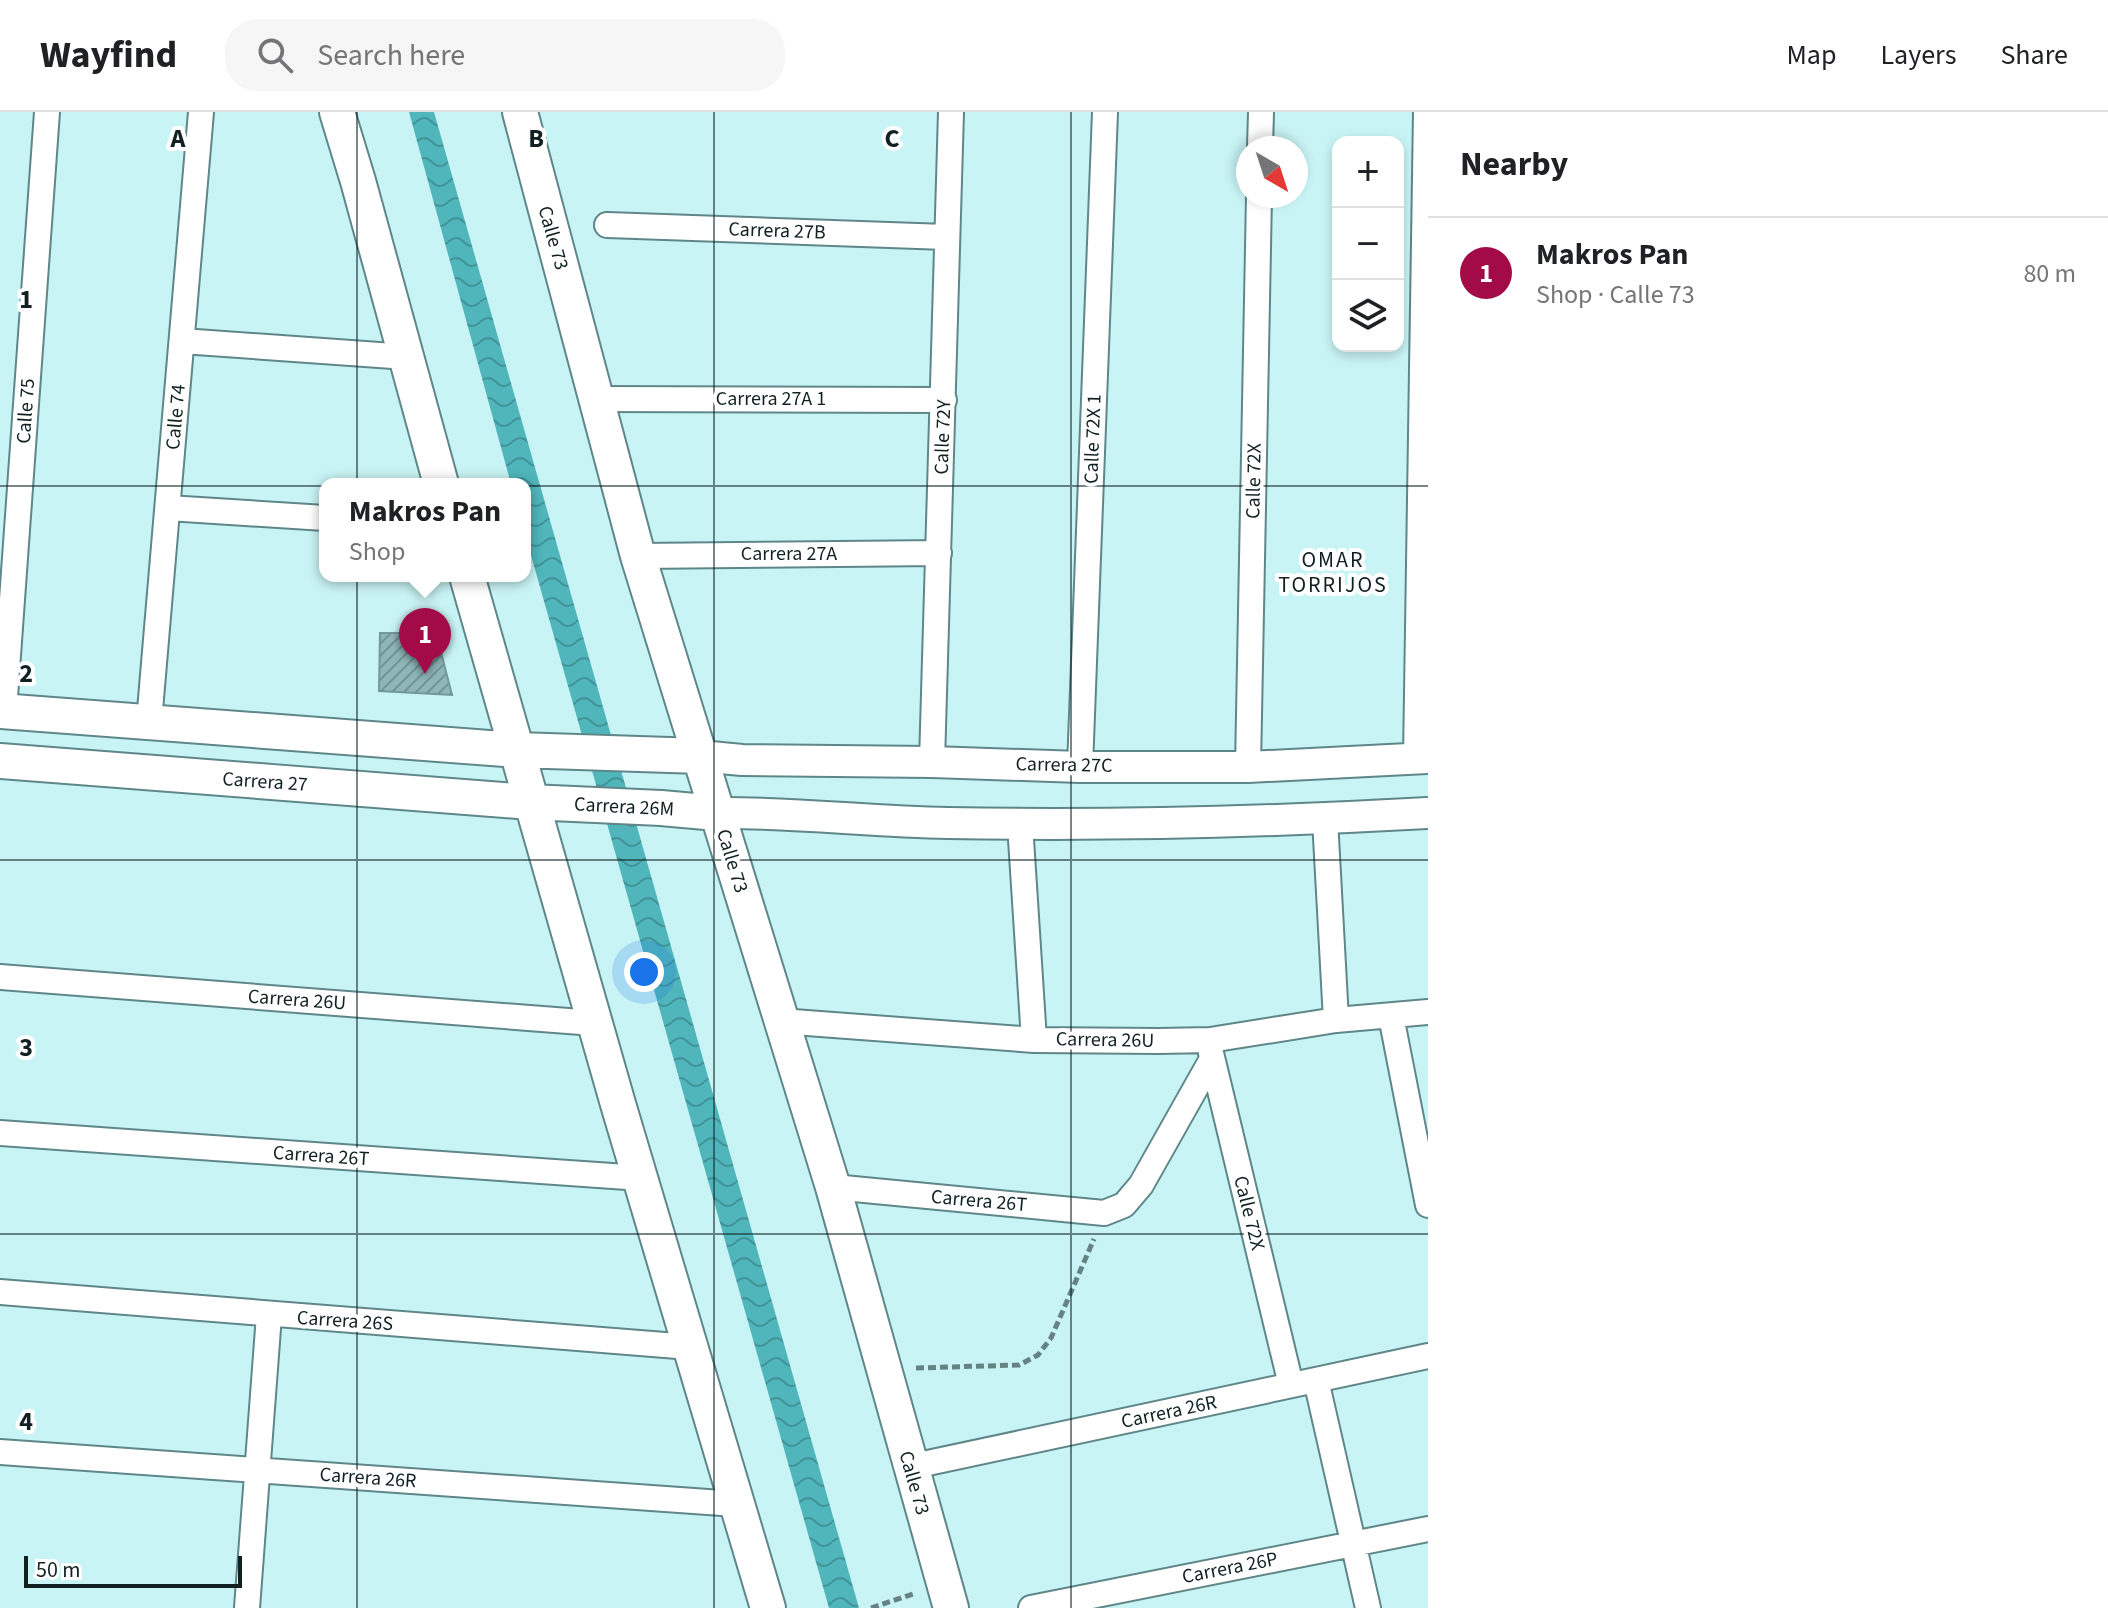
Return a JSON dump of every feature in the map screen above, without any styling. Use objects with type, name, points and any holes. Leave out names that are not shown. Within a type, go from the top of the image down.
[{"type":"main road","points":[[337,112],[439,478]]},
{"type":"main road","name":"Calle 73","points":[[520,112],[638,556],[833,1187],[951,1608]]},
{"type":"main road","points":[[469,582],[594,1023],[768,1608]]},
{"type":"main road","points":[[2,711],[517,750],[700,756]]},
{"type":"main road","name":"Carrera 27","points":[[0,761],[530,802]]},
{"type":"main road","name":"Carrera 26M","points":[[530,802],[717,813]]},
{"type":"street","name":"Calle 75","points":[[2,711],[47,112]]},
{"type":"street","name":"Calle 74","points":[[149,722],[201,112]]},
{"type":"street","name":"Calle 72Y","points":[[932,762],[951,112]]},
{"type":"street","name":"Calle 72X 1","points":[[1080,767],[1105,112]]},
{"type":"street","points":[[1260,136],[1261,112]]},
{"type":"street","points":[[1422,758],[1426,112]]},
{"type":"street","name":"Calle 72X","points":[[1248,767],[1259,208]]},
{"type":"street","name":"Carrera 27B","points":[[607,225],[946,237]]},
{"type":"street","points":[[182,341],[407,357]]},
{"type":"street","name":"Carrera 27A 1","points":[[597,399],[944,400]]},
{"type":"street","points":[[168,508],[319,518]]},
{"type":"street","name":"Carrera 27A","points":[[638,556],[939,553]]},
{"type":"street","name":"Carrera 27C","points":[[700,756],[742,760],[1080,767],[1248,767],[1422,758]]},
{"type":"street","points":[[717,813],[886,822],[1020,824],[1183,823],[1428,813]]},
{"type":"street","points":[[1325,819],[1336,1020]]},
{"type":"street","points":[[1020,824],[1034,1040]]},
{"type":"street","name":"Carrera 26U","points":[[0,977],[594,1023]]},
{"type":"street","name":"Carrera 26U","points":[[780,1021],[1211,1050],[1336,1020],[1428,1012]]},
{"type":"street","points":[[1391,1016],[1428,1205]]},
{"type":"street","points":[[1114,1209],[1141,1185],[1211,1050]]},
{"type":"street","name":"Calle 72X","points":[[1211,1050],[1291,1385]]},
{"type":"street","name":"Carrera 26T","points":[[0,1133],[641,1178]]},
{"type":"street","name":"Carrera 26T","points":[[833,1187],[1114,1209]]},
{"type":"street","name":"Carrera 26S","points":[[0,1292],[690,1347]]},
{"type":"street","points":[[247,1608],[269,1315]]},
{"type":"street","name":"Carrera 26R","points":[[909,1467],[1428,1356]]},
{"type":"street","points":[[1316,1380],[1368,1608]]},
{"type":"street","name":"Carrera 26R","points":[[0,1452],[736,1504]]},
{"type":"street","name":"Carrera 26P","points":[[1031,1608],[1428,1529]]},
{"type":"path","points":[[883,1371],[1019,1365],[1038,1355],[1051,1338],[1114,1209]]},
{"type":"path","points":[[871,1608],[903,1597]]},
{"type":"water","points":[[409,112],[434,112],[859,1608],[829,1608],[531,555],[531,478],[509,478]]},
{"type":"building","points":[[380,633],[436,633],[452,695],[379,691]]},
{"type":"place","name":"Makros Pan","points":[[425,674]]},
{"type":"district","name":"OMAR TORRIJOS","points":[[1333,572]]}]
